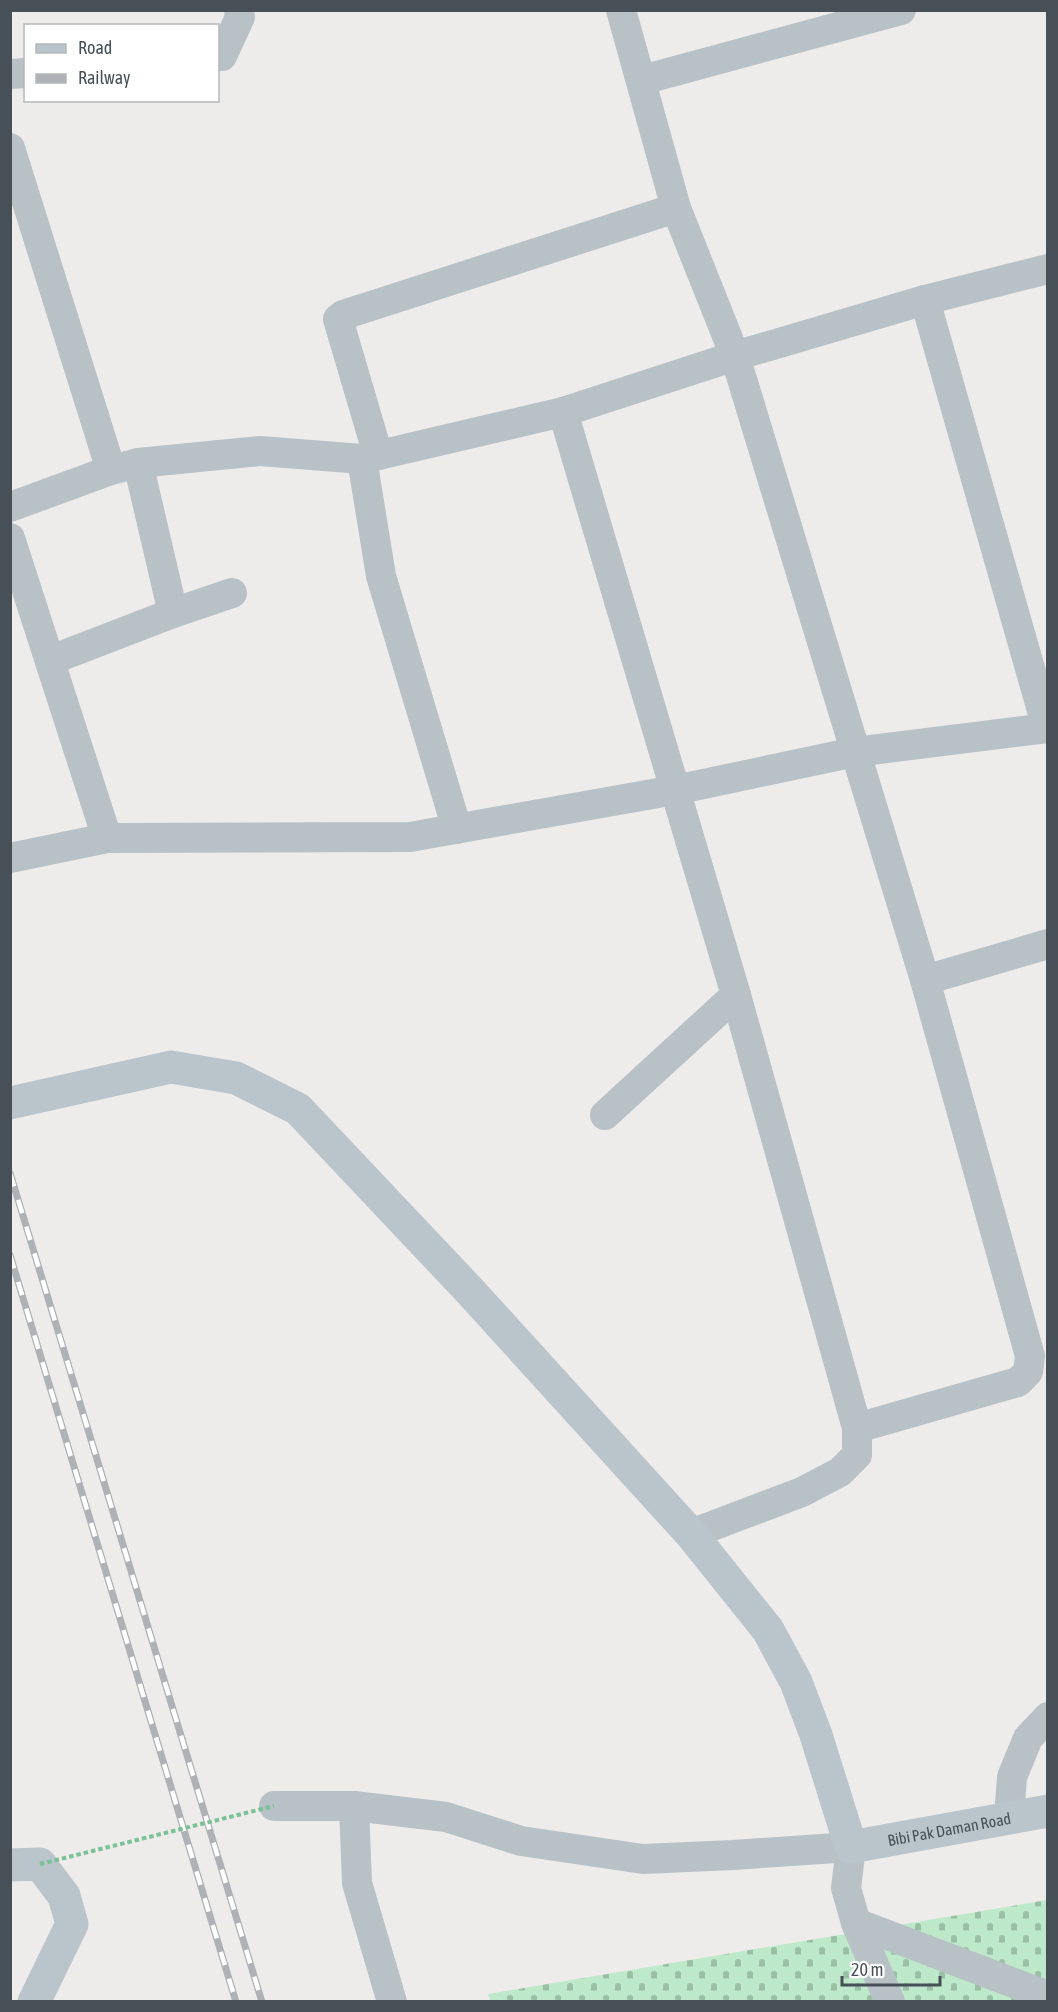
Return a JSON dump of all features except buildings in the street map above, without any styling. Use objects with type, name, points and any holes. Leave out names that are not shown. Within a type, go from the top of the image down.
[{"type":"street","points":[[219,56],[222,56],[240,18],[239,10]]},
{"type":"street","points":[[621,10],[676,208],[735,356],[925,980],[1030,1356],[1028,1372],[1018,1382],[857,1428]]},
{"type":"street","points":[[642,80],[902,10]]},
{"type":"street","points":[[10,148],[124,466],[173,613]]},
{"type":"street","points":[[457,829],[381,576],[370,457],[338,319],[343,315],[676,208]]},
{"type":"street","points":[[10,507],[124,466],[260,451],[370,457],[563,412],[735,356],[925,300],[1047,269]]},
{"type":"street","points":[[10,858],[108,838],[410,837],[675,790],[855,752],[1047,728],[925,300]]},
{"type":"street","points":[[563,412],[736,995],[857,1428],[857,1455],[840,1472],[802,1492],[692,1534]]},
{"type":"street","points":[[10,538],[108,838]]},
{"type":"street","points":[[51,660],[232,593]]},
{"type":"street","points":[[925,980],[1047,944]]},
{"type":"street","points":[[604,1115],[736,995]]},
{"type":"street","points":[[10,1103],[171,1067],[236,1078],[298,1109],[469,1290],[692,1534],[768,1630],[796,1682],[816,1735],[851,1847],[846,1888],[856,1923],[890,2001]]},
{"type":"street","points":[[1009,1817],[1012,1777],[1028,1738],[1047,1717]]},
{"type":"street","points":[[274,1806],[354,1806],[446,1817],[521,1840],[643,1858],[734,1855],[851,1847]]},
{"type":"street","points":[[354,1806],[357,1883],[392,2001]]},
{"type":"street","name":"Bibi Pak Daman Road","points":[[851,1847],[1047,1811]]},
{"type":"street","points":[[25,1865],[64,1896],[72,1924],[34,2001]]},
{"type":"street","points":[[856,1923],[1047,1996]]},
{"type":"path","points":[[25,1865],[274,1806]]},
{"type":"green space","points":[[1047,1900],[1047,2001],[491,2002],[488,1994]]},
{"type":"railway","points":[[10,1173],[262,2002]]},
{"type":"railway","points":[[10,1255],[236,2002]]}]
